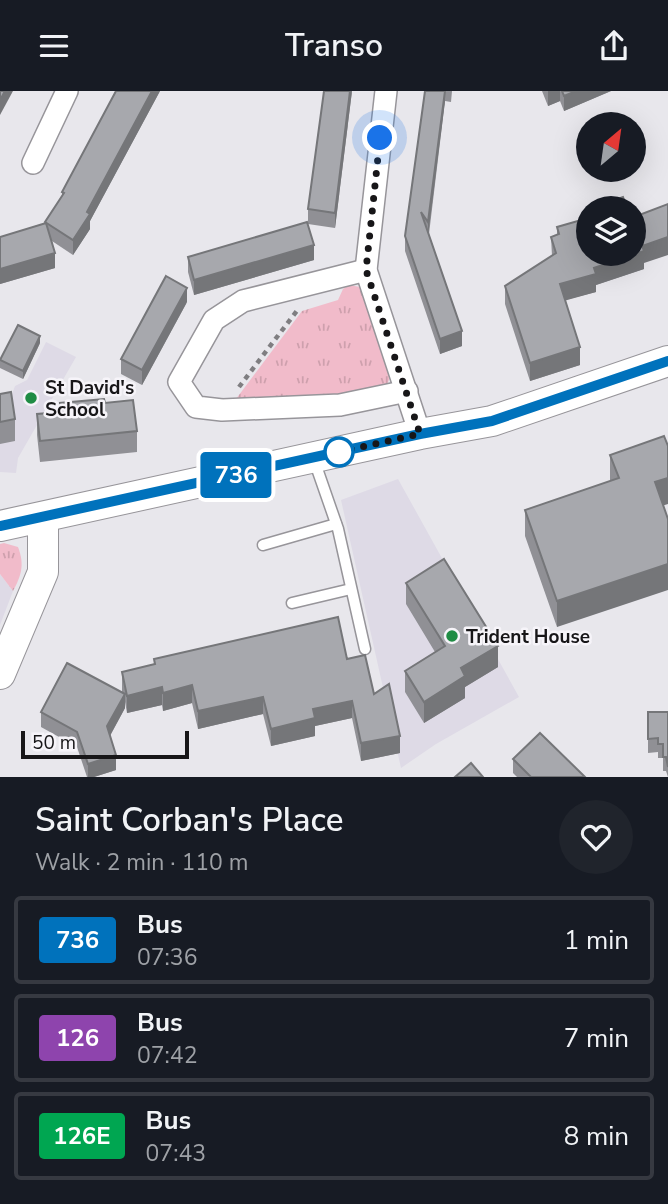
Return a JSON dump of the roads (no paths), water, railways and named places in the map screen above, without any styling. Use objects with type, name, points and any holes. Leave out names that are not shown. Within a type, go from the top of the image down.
[{"type":"main road","points":[[0,526],[420,434],[492,421],[668,361]]},
{"type":"main road","points":[[0,674],[43,572],[43,518]]},
{"type":"street","points":[[33,163],[67,91]]},
{"type":"street","points":[[386,91],[366,270],[420,434]]},
{"type":"street","points":[[366,270],[321,279],[243,301],[214,320],[179,382],[196,407],[222,410],[340,405],[407,391]]},
{"type":"lane","points":[[313,458],[336,524],[365,649]]},
{"type":"lane","points":[[263,545],[336,524]]},
{"type":"lane","points":[[292,603],[351,589]]},
{"type":"place","name":"St David's School","points":[[31,398]]},
{"type":"place","name":"Trident House","points":[[452,636]]}]
